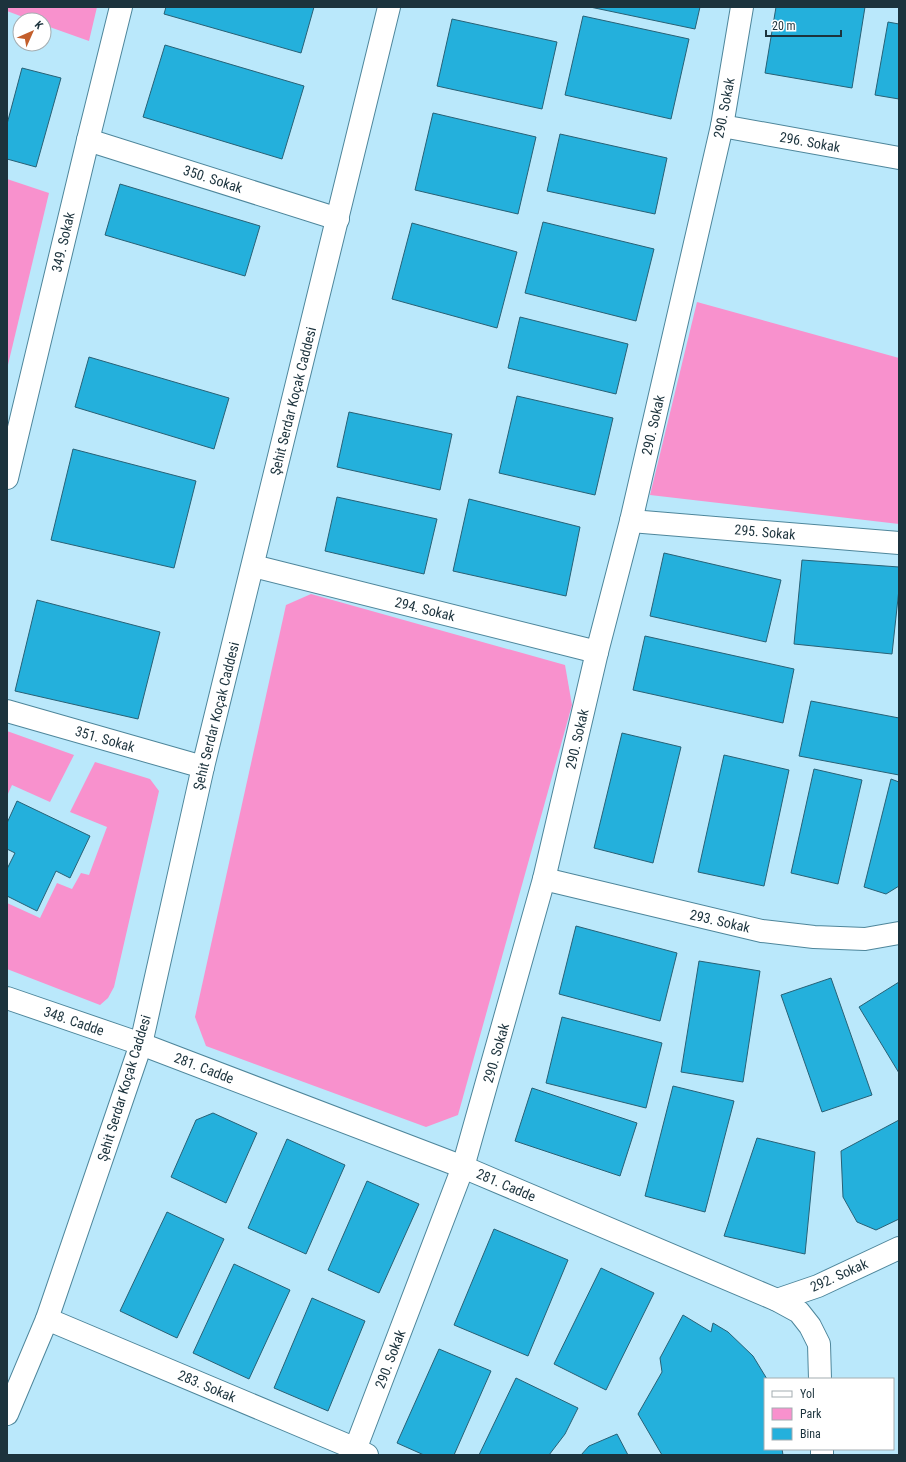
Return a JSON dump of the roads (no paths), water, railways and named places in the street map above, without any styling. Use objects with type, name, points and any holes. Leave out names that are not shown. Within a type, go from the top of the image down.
[{"type":"street","name":"349. Sokak","points":[[7,478],[121,7]]},
{"type":"street","name":"Şehit Serdar Koçak Caddesi","points":[[7,1414],[47,1319],[141,1044],[203,767],[389,7]]},
{"type":"street","name":"290. Sokak","points":[[359,1453],[463,1167],[544,879],[597,652],[631,521],[722,126],[742,7]]},
{"type":"street","name":"296. Sokak","points":[[722,126],[899,158]]},
{"type":"street","name":"350. Sokak","points":[[88,140],[338,219]]},
{"type":"street","name":"295. Sokak","points":[[631,521],[899,543]]},
{"type":"street","name":"294. Sokak","points":[[253,566],[597,652]]},
{"type":"street","name":"351. Sokak","points":[[7,711],[203,767]]},
{"type":"street","name":"293. Sokak","points":[[544,879],[762,931],[814,937],[865,939],[899,933]]},
{"type":"street","name":"348. Cadde","points":[[7,998],[141,1044]]},
{"type":"street","name":"281. Cadde","points":[[141,1044],[463,1167],[777,1300],[799,1312],[810,1326],[819,1344],[820,1378]]},
{"type":"street","name":"292. Sokak","points":[[777,1300],[818,1286],[899,1248]]},
{"type":"street","name":"283. Sokak","points":[[47,1319],[359,1453]]}]
